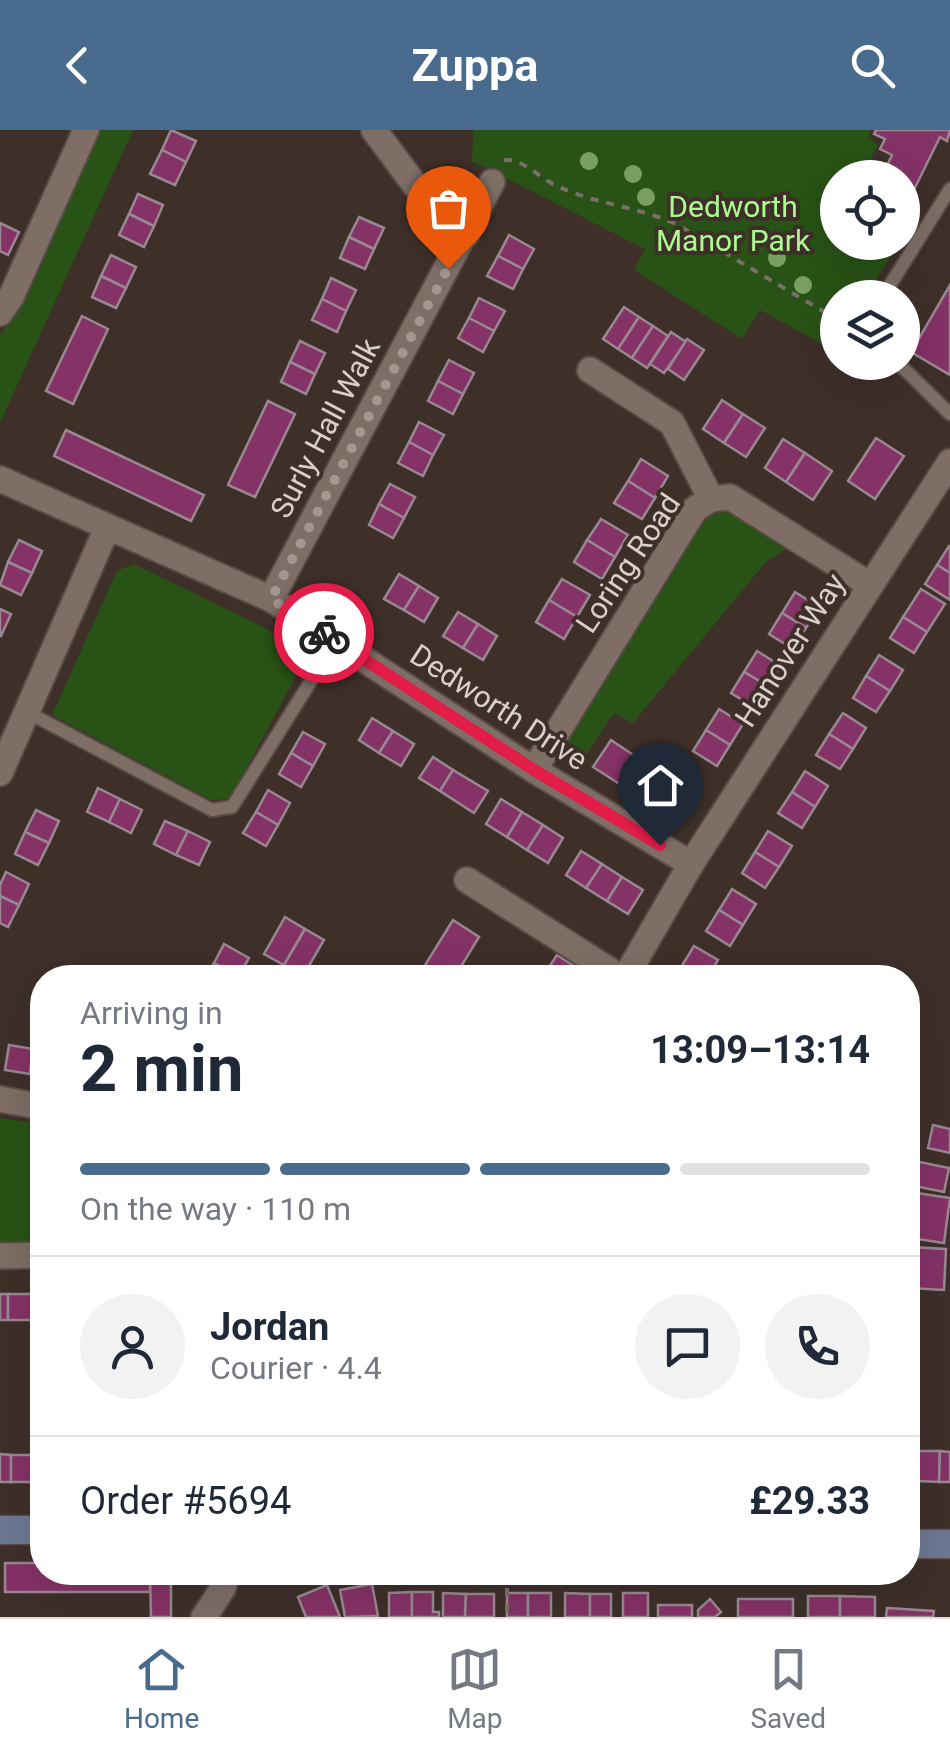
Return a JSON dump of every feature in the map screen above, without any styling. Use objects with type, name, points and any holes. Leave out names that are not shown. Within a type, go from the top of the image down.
[{"type":"main road","points":[[0,1530],[30,1530]]},
{"type":"main road","points":[[920,1544],[950,1544]]},
{"type":"street","points":[[4,301],[86,130]]},
{"type":"street","points":[[374,130],[430,205],[466,235]]},
{"type":"street","name":"Surly Hall Walk","points":[[271,599],[492,182]]},
{"type":"street","points":[[590,370],[672,423],[711,499]]},
{"type":"street","name":"Hanover Way","points":[[634,965],[691,864],[870,585],[947,473]]},
{"type":"street","name":"Dedworth Drive","points":[[0,479],[271,599],[534,770],[691,864]]},
{"type":"street","name":"Loring Road","points":[[534,770],[695,509],[711,499],[730,498],[870,585]]},
{"type":"street","points":[[0,774],[106,528]]},
{"type":"street","points":[[468,880],[610,965]]},
{"type":"street","points":[[0,1100],[30,1104]]},
{"type":"street","points":[[0,1256],[30,1255]]},
{"type":"street","points":[[204,1617],[224,1585]]},
{"type":"lane","points":[[893,280],[950,189]]},
{"type":"lane","points":[[916,380],[950,414]]},
{"type":"lane","points":[[28,713],[212,810],[232,808],[336,640]]},
{"type":"path","points":[[492,182],[498,164],[504,159],[516,160],[556,186],[603,204],[650,212],[820,309]]},
{"type":"path","points":[[507,1585],[507,1617]]},
{"type":"green space","points":[[100,130],[133,130],[0,423],[0,335],[24,303]]},
{"type":"green space","name":"Dedworth Manor Park","points":[[473,130],[870,130],[869,136],[878,145],[870,160],[820,160],[820,260],[888,260],[876,280],[820,280],[820,343],[760,310],[742,339],[634,270],[645,249],[472,161]]},
{"type":"green space","points":[[722,504],[786,549],[765,563],[633,723],[614,713],[574,773],[558,746],[702,511]]},
{"type":"green space","points":[[134,564],[310,650],[230,799],[211,800],[52,715],[117,571]]},
{"type":"green space","points":[[0,1118],[30,1122],[30,1245],[0,1245]]},
{"type":"building","points":[[171,130],[196,141],[186,162],[162,150]]},
{"type":"building","points":[[876,130],[950,130],[947,141],[940,137],[920,178],[920,160],[890,160],[892,155],[880,149],[885,139],[874,134]]},
{"type":"building","points":[[162,150],[186,162],[175,185],[150,174]]},
{"type":"building","points":[[138,194],[163,205],[154,226],[129,214]]},
{"type":"building","points":[[129,214],[154,226],[144,247],[119,235]]},
{"type":"building","points":[[359,217],[384,228],[374,249],[349,237]]},
{"type":"building","points":[[0,223],[19,232],[8,255],[0,251]]},
{"type":"building","points":[[509,235],[534,249],[523,269],[498,256]]},
{"type":"building","points":[[349,237],[374,249],[365,269],[340,258]]},
{"type":"building","points":[[111,255],[136,267],[126,288],[101,276]]},
{"type":"building","points":[[498,256],[523,269],[513,289],[487,276]]},
{"type":"building","points":[[101,276],[126,288],[116,308],[92,297]]},
{"type":"building","points":[[331,278],[356,290],[346,311],[322,299]]},
{"type":"building","points":[[950,285],[950,375],[920,357],[920,337]]},
{"type":"building","points":[[479,298],[505,311],[494,331],[469,318]]},
{"type":"building","points":[[322,299],[346,311],[337,332],[312,320]]},
{"type":"building","points":[[624,307],[639,317],[618,349],[603,339]]},
{"type":"building","points":[[82,316],[108,329],[73,404],[46,391]]},
{"type":"building","points":[[639,317],[653,326],[632,358],[618,349]]},
{"type":"building","points":[[469,318],[494,331],[483,352],[458,338]]},
{"type":"building","points":[[653,326],[668,336],[647,368],[632,358]]},
{"type":"building","points":[[671,332],[686,342],[664,373],[650,364]]},
{"type":"building","points":[[687,339],[704,350],[684,380],[668,369]]},
{"type":"building","points":[[300,341],[325,353],[315,374],[290,362]]},
{"type":"building","points":[[449,360],[474,373],[463,394],[438,381]]},
{"type":"building","points":[[290,362],[315,374],[306,394],[281,382]]},
{"type":"building","points":[[438,381],[463,394],[453,414],[428,401]]},
{"type":"building","points":[[722,400],[743,414],[724,443],[703,429]]},
{"type":"building","points":[[268,401],[295,414],[255,497],[228,485]]},
{"type":"building","points":[[743,414],[765,428],[746,457],[724,443]]},
{"type":"building","points":[[419,422],[444,435],[433,455],[409,442]]},
{"type":"building","points":[[66,430],[204,495],[191,521],[54,456]]},
{"type":"building","points":[[876,438],[904,456],[875,499],[848,481]]},
{"type":"building","points":[[783,439],[805,453],[786,482],[765,468]]},
{"type":"building","points":[[409,442],[433,455],[423,476],[398,463]]},
{"type":"building","points":[[805,453],[832,471],[813,500],[786,482]]},
{"type":"building","points":[[641,459],[668,476],[655,498],[628,481]]},
{"type":"building","points":[[628,481],[655,498],[642,519],[614,503]]},
{"type":"building","points":[[390,484],[415,497],[404,518],[379,504]]},
{"type":"building","points":[[379,504],[404,518],[393,538],[369,525]]},
{"type":"building","points":[[601,519],[628,535],[615,557],[587,540]]},
{"type":"building","points":[[19,540],[42,551],[32,573],[8,562]]},
{"type":"building","points":[[587,540],[615,557],[602,579],[574,562]]},
{"type":"building","points":[[950,546],[950,573],[937,565]]},
{"type":"building","points":[[8,562],[32,573],[21,595],[0,585]]},
{"type":"building","points":[[937,565],[950,573],[950,600],[925,584]]},
{"type":"building","points":[[399,574],[419,586],[404,610],[384,599]]},
{"type":"building","points":[[562,579],[590,595],[577,617],[549,600]]},
{"type":"building","points":[[419,586],[438,598],[424,622],[404,610]]},
{"type":"building","points":[[921,589],[945,604],[927,632],[903,617]]},
{"type":"building","points":[[795,592],[819,607],[806,628],[782,613]]},
{"type":"building","points":[[549,600],[577,617],[564,639],[536,622]]},
{"type":"building","points":[[0,609],[11,614],[1,636],[0,636]]},
{"type":"building","points":[[458,612],[478,624],[463,648],[443,636]]},
{"type":"building","points":[[782,613],[806,628],[793,649],[769,634]]},
{"type":"building","points":[[903,617],[927,632],[914,653],[890,638]]},
{"type":"building","points":[[478,624],[497,636],[483,660],[463,648]]},
{"type":"building","points":[[757,651],[781,666],[768,686],[744,672]]},
{"type":"building","points":[[879,655],[903,670],[890,691],[866,676]]},
{"type":"building","points":[[744,672],[768,686],[754,707],[731,693]]},
{"type":"building","points":[[866,676],[890,691],[876,712],[853,698]]},
{"type":"building","points":[[719,709],[743,724],[730,745],[706,730]]},
{"type":"building","points":[[843,713],[866,728],[853,749],[829,734]]},
{"type":"building","points":[[372,718],[393,731],[379,753],[359,740]]},
{"type":"building","points":[[706,730],[730,745],[717,766],[693,751]]},
{"type":"building","points":[[393,731],[414,744],[401,766],[379,753]]},
{"type":"building","points":[[303,732],[325,744],[313,766],[291,753]]},
{"type":"building","points":[[829,734],[853,749],[840,769],[816,755]]},
{"type":"building","points":[[611,740],[638,758],[621,785],[593,767]]},
{"type":"building","points":[[291,753],[313,766],[301,787],[279,774]]},
{"type":"building","points":[[433,757],[453,770],[440,791],[419,778]]},
{"type":"building","points":[[638,758],[666,776],[649,803],[621,785]]},
{"type":"building","points":[[453,770],[488,791],[474,813],[440,791]]},
{"type":"building","points":[[805,771],[828,786],[815,807],[792,792]]},
{"type":"building","points":[[98,788],[120,799],[109,822],[87,812]]},
{"type":"building","points":[[268,790],[290,803],[278,825],[256,812]]},
{"type":"building","points":[[792,792],[815,807],[802,828],[778,813]]},
{"type":"building","points":[[120,799],[142,810],[131,833],[109,822]]},
{"type":"building","points":[[501,799],[522,812],[507,837],[486,824]]},
{"type":"building","points":[[36,810],[59,821],[49,843],[25,832]]},
{"type":"building","points":[[256,812],[278,825],[266,846],[243,833]]},
{"type":"building","points":[[522,812],[543,825],[527,850],[507,837]]},
{"type":"building","points":[[165,821],[188,831],[176,855],[154,844]]},
{"type":"building","points":[[543,825],[563,838],[548,863],[527,850]]},
{"type":"building","points":[[188,831],[210,842],[199,865],[176,855]]},
{"type":"building","points":[[768,831],[792,846],[779,867],[755,852]]},
{"type":"building","points":[[25,832],[49,843],[38,865],[15,854]]},
{"type":"building","points":[[581,851],[602,864],[586,888],[566,875]]},
{"type":"building","points":[[755,852],[779,867],[765,888],[742,873]]},
{"type":"building","points":[[602,864],[622,877],[607,901],[586,888]]},
{"type":"building","points":[[6,872],[29,884],[19,905],[0,896]]},
{"type":"building","points":[[622,877],[643,890],[628,914],[607,901]]},
{"type":"building","points":[[732,889],[756,904],[743,925],[719,910]]},
{"type":"building","points":[[0,896],[19,905],[8,927],[0,923]]},
{"type":"building","points":[[719,910],[743,925],[730,946],[706,931]]},
{"type":"building","points":[[285,917],[305,929],[284,965],[264,954]]},
{"type":"building","points":[[453,920],[479,937],[462,965],[425,965]]},
{"type":"building","points":[[305,929],[324,940],[309,965],[284,965]]},
{"type":"building","points":[[224,944],[249,958],[245,965],[214,963]]},
{"type":"building","points":[[694,946],[718,960],[715,965],[682,965]]},
{"type":"building","points":[[557,955],[573,965],[550,965]]},
{"type":"building","points":[[9,1045],[30,1048],[30,1074],[5,1070]]},
{"type":"building","points":[[933,1125],[950,1129],[950,1153],[928,1148]]},
{"type":"building","points":[[920,1162],[949,1168],[944,1192],[920,1187]]},
{"type":"building","points":[[920,1193],[950,1198],[944,1243],[920,1239]]},
{"type":"building","points":[[920,1248],[946,1249],[944,1290],[920,1289]]},
{"type":"building","points":[[0,1294],[8,1294],[8,1320],[0,1320]]},
{"type":"building","points":[[8,1294],[30,1294],[30,1320],[8,1320]]},
{"type":"building","points":[[920,1451],[940,1451],[939,1482],[920,1481]]},
{"type":"building","points":[[940,1451],[950,1452],[950,1482],[939,1482]]},
{"type":"building","points":[[0,1454],[11,1455],[11,1482],[0,1482]]},
{"type":"building","points":[[11,1455],[30,1455],[30,1482],[11,1482]]},
{"type":"building","points":[[5,1563],[30,1563],[30,1585],[150,1585],[150,1592],[5,1592]]},
{"type":"building","points":[[150,1585],[171,1585],[171,1617],[151,1617]]},
{"type":"building","points":[[327,1585],[340,1617],[306,1617],[298,1597]]},
{"type":"building","points":[[372,1585],[378,1616],[345,1617],[340,1590]]},
{"type":"building","points":[[412,1592],[412,1617],[389,1617],[389,1593]]},
{"type":"building","points":[[412,1592],[433,1592],[433,1612],[439,1612],[439,1617],[412,1617]]},
{"type":"building","points":[[443,1593],[466,1594],[465,1617],[443,1617]]},
{"type":"building","points":[[507,1593],[528,1593],[528,1617],[507,1617]]},
{"type":"building","points":[[528,1593],[551,1593],[551,1617],[528,1617]]},
{"type":"building","points":[[565,1593],[590,1594],[590,1617],[565,1617]]},
{"type":"building","points":[[623,1593],[648,1593],[648,1617],[623,1617]]},
{"type":"building","points":[[466,1594],[494,1594],[494,1617],[465,1617]]},
{"type":"building","points":[[590,1594],[611,1594],[611,1617],[590,1617]]},
{"type":"building","points":[[808,1596],[840,1596],[840,1617],[808,1617]]},
{"type":"building","points":[[840,1596],[875,1597],[875,1617],[840,1617]]},
{"type":"building","points":[[710,1599],[721,1612],[715,1617],[698,1617],[698,1610]]},
{"type":"building","points":[[738,1599],[793,1599],[793,1617],[738,1617]]},
{"type":"building","points":[[658,1605],[692,1605],[692,1617],[658,1617]]},
{"type":"building","points":[[887,1608],[934,1611],[933,1617],[886,1617]]},
{"type":"way so far","points":[[324,633],[271,599],[448,268]]},
{"type":"route","points":[[324,633],[534,770],[660,845]]}]
